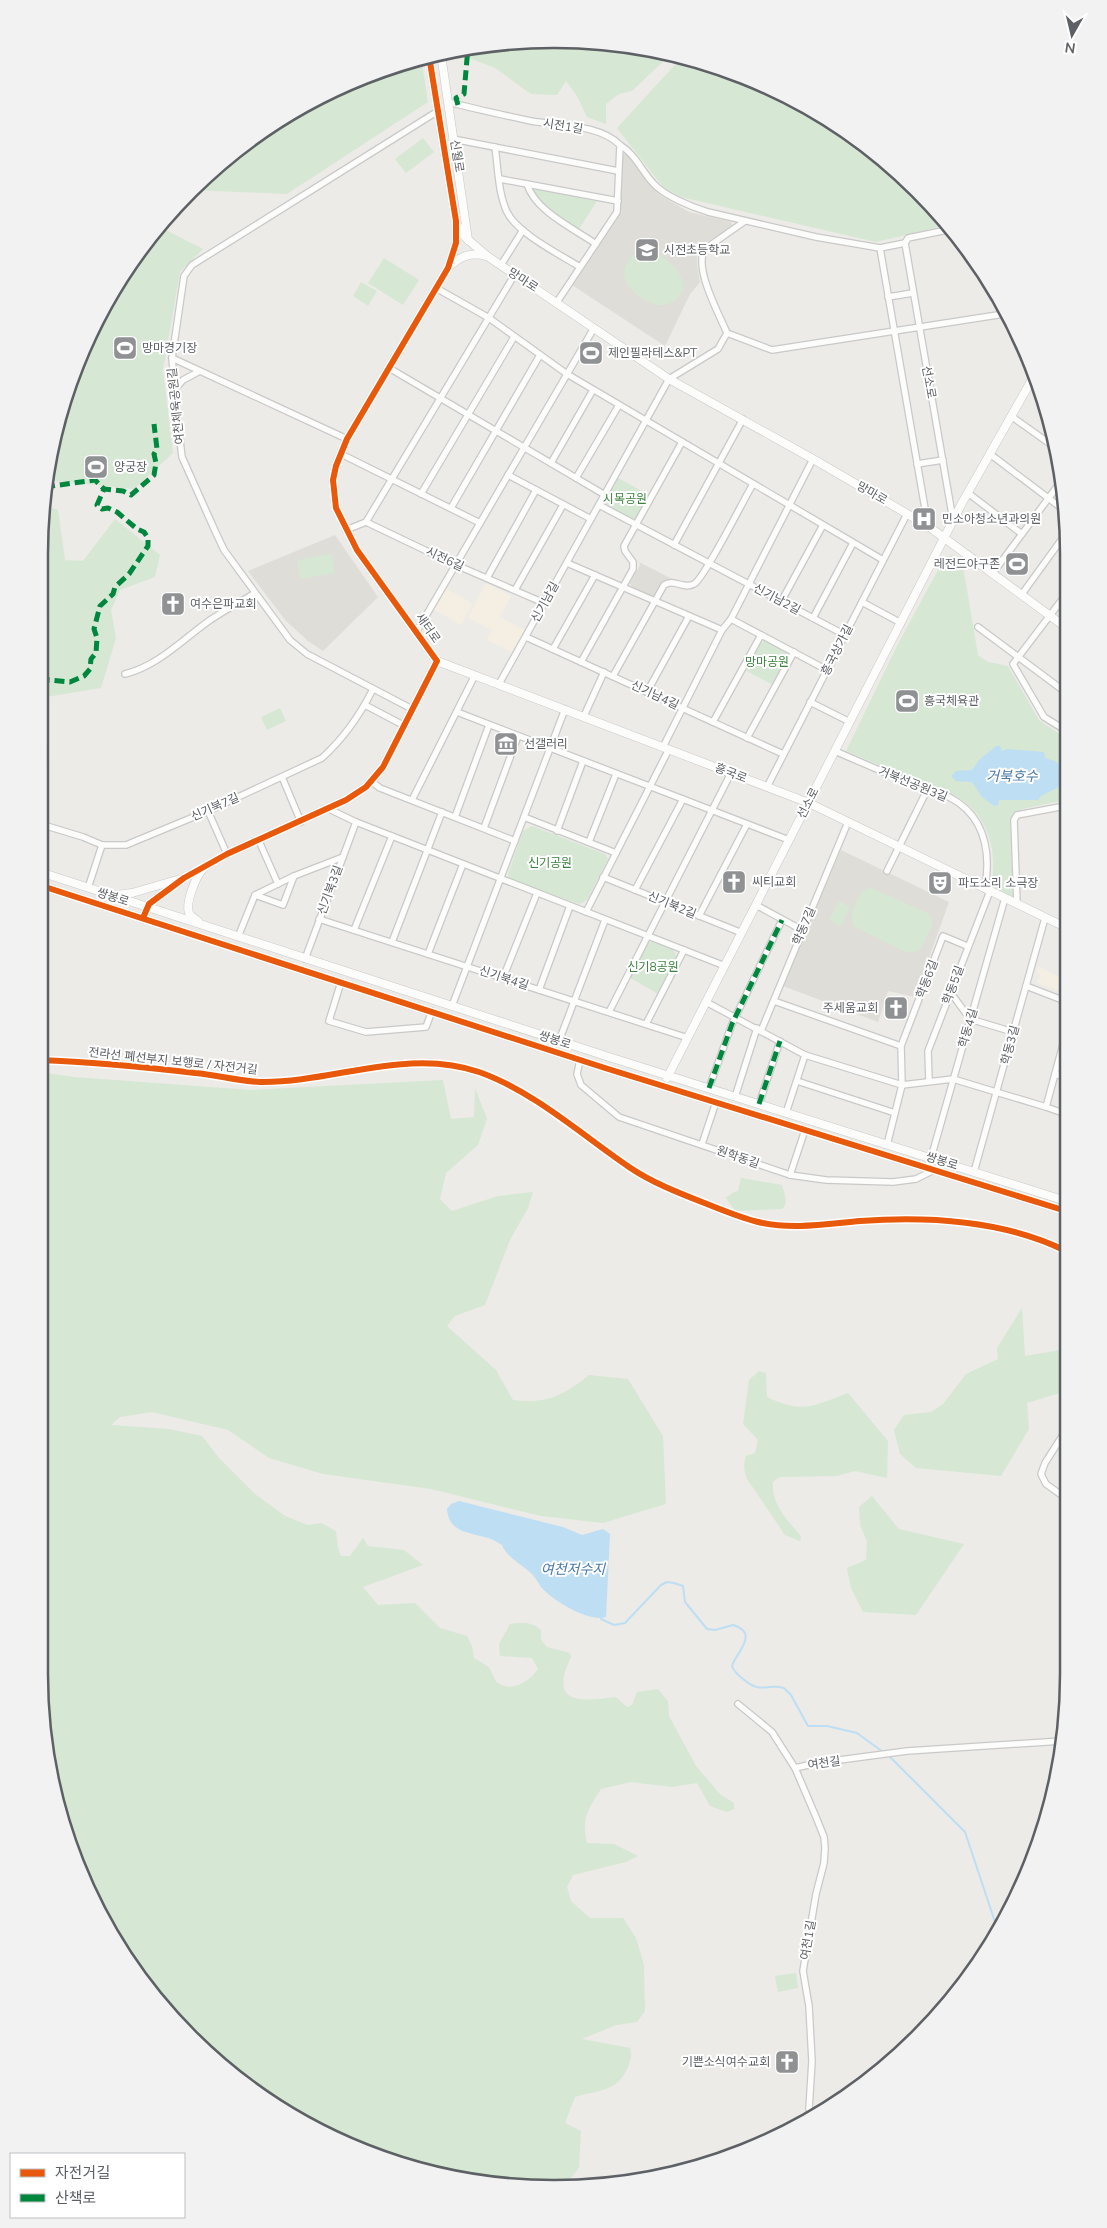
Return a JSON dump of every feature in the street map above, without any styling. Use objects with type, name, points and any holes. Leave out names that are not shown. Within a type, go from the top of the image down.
[{"type":"street","name":"신월로","points":[[442,60],[468,240]]},
{"type":"street","name":"신월로","points":[[431,63],[456,221],[456,243],[448,268]]},
{"type":"street","name":"시전1길","points":[[448,102],[605,135],[633,154],[654,185],[692,208],[816,237],[880,248]]},
{"type":"street","name":"여천체육공원길","points":[[412,709],[307,654],[290,640],[224,550],[186,468],[180,444],[172,358],[184,276],[192,264],[438,111]]},
{"type":"street","points":[[453,139],[618,171]]},
{"type":"street","points":[[557,302],[617,212],[620,145]]},
{"type":"street","points":[[495,148],[506,212],[516,225],[580,267]]},
{"type":"street","points":[[500,179],[618,201]]},
{"type":"street","points":[[527,184],[530,193],[538,205],[596,244]]},
{"type":"street","name":"망마로","points":[[456,221],[468,240],[487,256],[669,379],[743,419],[928,526],[1060,623]]},
{"type":"street","points":[[745,221],[704,249],[701,256],[703,274],[727,333],[772,350],[999,315]]},
{"type":"street","points":[[501,265],[523,230]]},
{"type":"street","points":[[928,526],[880,248],[905,243],[908,238],[943,231]]},
{"type":"street","name":"선소로","points":[[905,243],[953,520]]},
{"type":"street","points":[[448,268],[467,255],[487,256]]},
{"type":"street","name":"새터로","points":[[146,907],[184,878],[227,854],[329,809],[353,796],[372,782],[383,767],[437,661],[357,550],[336,508],[333,491],[334,473],[347,439],[448,268]]},
{"type":"street","points":[[346,530],[366,522],[515,274]]},
{"type":"street","points":[[436,288],[489,318],[566,374],[883,560]]},
{"type":"street","points":[[888,297],[913,293]]},
{"type":"street","points":[[417,631],[594,328]]},
{"type":"street","points":[[669,379],[718,349],[727,333]]},
{"type":"street","points":[[422,494],[514,337]]},
{"type":"street","points":[[451,508],[540,355]]},
{"type":"street","points":[[172,358],[198,372],[347,439]]},
{"type":"street","points":[[389,368],[605,495]]},
{"type":"street","points":[[175,389],[184,380],[198,372]]},
{"type":"street","name":"신기남길","points":[[499,684],[669,379]]},
{"type":"street","name":"선소로","points":[[663,1086],[953,520],[1030,384]]},
{"type":"street","points":[[551,463],[593,390]]},
{"type":"street","points":[[576,478],[619,405]]},
{"type":"street","points":[[1011,416],[1047,441]]},
{"type":"street","points":[[674,545],[743,419]]},
{"type":"street","points":[[581,662],[634,564],[625,551],[624,546],[682,442]]},
{"type":"street","points":[[341,454],[480,523]]},
{"type":"street","points":[[990,454],[1057,505]]},
{"type":"street","points":[[586,912],[650,787],[683,708],[722,630],[731,619],[813,459]]},
{"type":"street","points":[[917,464],[943,460]]},
{"type":"street","points":[[508,475],[591,519]]},
{"type":"street","points":[[613,676],[664,585],[673,582],[687,586],[694,584],[709,564],[753,484]]},
{"type":"street","points":[[993,573],[1055,489]]},
{"type":"street","points":[[487,578],[536,490]]},
{"type":"street","points":[[968,493],[1022,534]]},
{"type":"street","points":[[515,590],[563,505]]},
{"type":"street","name":"신기남2길","points":[[599,505],[845,635]]},
{"type":"street","name":"흥국상가길","points":[[767,787],[908,514]]},
{"type":"street","name":"시전6길","points":[[366,522],[456,565],[544,603]]},
{"type":"street","points":[[781,602],[822,525]]},
{"type":"street","points":[[1022,594],[1059,542]]},
{"type":"street","points":[[813,618],[853,543]]},
{"type":"street","points":[[567,563],[722,630]]},
{"type":"street","points":[[554,649],[595,575]]},
{"type":"street","points":[[125,674],[139,670],[172,651],[208,622],[255,593]]},
{"type":"street","points":[[862,602],[901,623]]},
{"type":"street","points":[[1060,603],[1013,664],[1044,717],[1060,727]]},
{"type":"street","points":[[647,692],[689,616]]},
{"type":"street","points":[[731,619],[827,670]]},
{"type":"street","points":[[978,627],[1060,688]]},
{"type":"street","points":[[714,722],[761,635]]},
{"type":"street","name":"신기남4길","points":[[526,637],[783,754]]},
{"type":"street","points":[[747,738],[794,652]]},
{"type":"street","name":"흥국로","points":[[437,661],[809,803],[1060,925]]},
{"type":"street","points":[[584,716],[604,672]]},
{"type":"street","points":[[412,800],[475,675]]},
{"type":"street","name":"신기북7길","points":[[48,826],[102,845],[126,845],[208,811],[322,758],[342,738],[365,705],[373,689]]},
{"type":"street","points":[[810,702],[850,722]]},
{"type":"street","points":[[365,705],[403,725]]},
{"type":"street","points":[[452,1006],[565,709]]},
{"type":"street","points":[[456,712],[789,840]]},
{"type":"street","points":[[455,817],[488,725]]},
{"type":"street","points":[[484,828],[518,736]]},
{"type":"street","name":"거북선공원3길","points":[[835,751],[927,790],[948,796],[967,810],[983,832],[987,846],[987,890]]},
{"type":"street","points":[[557,831],[584,761]]},
{"type":"street","points":[[609,1012],[731,773]]},
{"type":"street","points":[[589,842],[616,774]]},
{"type":"street","points":[[282,777],[301,822]]},
{"type":"street","points":[[372,782],[380,788],[515,840]]},
{"type":"street","points":[[887,871],[927,790]]},
{"type":"street","points":[[636,890],[683,799]]},
{"type":"street","points":[[1017,904],[1014,820],[1018,815],[1060,807]]},
{"type":"street","points":[[329,809],[356,822],[725,966]]},
{"type":"street","points":[[208,811],[227,854]]},
{"type":"street","points":[[392,942],[442,812]]},
{"type":"street","points":[[524,817],[616,853]]},
{"type":"street","name":"신기북3길","points":[[305,959],[356,822]]},
{"type":"street","name":"학동7길","points":[[735,1096],[759,1030],[774,1000],[848,822]]},
{"type":"street","points":[[699,916],[747,824]]},
{"type":"street","points":[[354,930],[392,836]]},
{"type":"street","points":[[258,841],[278,884]]},
{"type":"street","points":[[88,888],[102,845]]},
{"type":"street","points":[[238,937],[255,895],[294,876],[343,857]]},
{"type":"street","points":[[428,954],[463,864]]},
{"type":"street","points":[[203,925],[191,916],[188,908],[195,880],[206,866]]},
{"type":"street","name":"쌍봉로","points":[[48,875],[668,1076],[1060,1199]]},
{"type":"street","points":[[255,895],[283,906],[294,876]]},
{"type":"street","name":"신기북2길","points":[[603,877],[742,933]]},
{"type":"street","points":[[97,891],[112,895],[123,894],[184,878]]},
{"type":"street","name":"쌍봉로","points":[[48,888],[580,1060],[1060,1210]]},
{"type":"street","name":"학동5길","points":[[929,1081],[928,1052],[987,890]]},
{"type":"street","points":[[503,978],[537,893]]},
{"type":"street","name":"학동4길","points":[[931,1158],[1005,898]]},
{"type":"street","points":[[756,905],[802,930]]},
{"type":"street","points":[[540,990],[570,906]]},
{"type":"street","points":[[143,918],[146,907]]},
{"type":"street","name":"학동3길","points":[[974,1172],[1045,918]]},
{"type":"street","name":"신기북4길","points":[[320,919],[688,1038]]},
{"type":"street","points":[[559,1041],[606,920]]},
{"type":"street","points":[[709,1088],[736,1018],[782,920]]},
{"type":"street","name":"학동6길","points":[[887,1144],[902,1084],[901,1046],[943,936],[967,946]]},
{"type":"street","points":[[646,1024],[684,950]]},
{"type":"street","points":[[341,982],[329,1021],[366,1032],[426,1027],[432,1011]]},
{"type":"street","points":[[1026,986],[1060,999]]},
{"type":"street","points":[[951,992],[970,1018],[1014,1032]]},
{"type":"street","points":[[774,1000],[901,1046]]},
{"type":"street","points":[[706,1002],[805,1055],[902,1084],[954,1079],[1060,1112]]},
{"type":"street","points":[[759,1104],[780,1041]]},
{"type":"street","points":[[786,1113],[805,1055]]},
{"type":"street","points":[[1046,1107],[1060,1056]]},
{"type":"street","name":"원학동길","points":[[580,1060],[577,1074],[581,1085],[619,1117],[790,1175],[826,1180],[890,1182],[912,1180],[934,1170]]},
{"type":"street","points":[[1055,1074],[1060,1075]]},
{"type":"street","points":[[797,1081],[895,1113]]},
{"type":"street","points":[[702,1144],[716,1102]]},
{"type":"street","points":[[790,1175],[805,1130]]},
{"type":"street","points":[[1060,1439],[1045,1463],[1041,1474],[1046,1484],[1060,1493]]},
{"type":"street","name":"여천길","points":[[738,1704],[772,1732],[795,1768],[880,1755],[1055,1742]]},
{"type":"street","name":"여천1길","points":[[795,1768],[824,1837],[825,1848],[823,1870],[816,1894],[803,1971],[810,2006],[812,2061],[810,2111]]},
{"type":"shaded area","name":"시전초등학교","points":[[627,153],[636,163],[648,183],[661,196],[689,212],[731,222],[733,227],[700,246],[697,254],[697,266],[700,282],[690,294],[665,346],[572,285],[620,213],[622,155]]},
{"type":"shaded area","points":[[335,535],[378,597],[323,651],[308,641],[286,621],[248,571]]},
{"type":"shaded area","points":[[639,562],[672,579],[664,583],[656,595],[652,596],[632,587],[630,583],[640,565]]},
{"type":"shaded area","points":[[486,583],[511,596],[500,617],[525,630],[513,653],[487,640],[492,630],[468,618]]},
{"type":"shaded area","points":[[446,588],[473,604],[461,625],[433,609]]},
{"type":"shaded area","points":[[841,850],[949,902],[915,997],[888,991],[878,1022],[783,986]]},
{"type":"shaded area","points":[[1038,966],[1060,977],[1060,991],[1037,983],[1040,975],[1037,972]]},
{"type":"green space","points":[[554,48],[620,52],[665,60],[632,91],[619,94],[606,104],[606,124],[587,117],[577,96],[566,81],[557,95],[531,94],[495,68],[464,56],[520,49]]},
{"type":"green space","points":[[676,63],[716,74],[777,100],[835,133],[887,173],[940,227],[876,242],[681,197],[663,187],[617,128]]},
{"type":"green space","points":[[422,65],[428,102],[287,194],[202,190],[245,152],[301,115],[360,86],[391,74]]},
{"type":"green space","points":[[423,138],[434,152],[406,173],[395,159]]},
{"type":"green space","points":[[532,190],[597,201],[579,229],[545,207],[535,196]]},
{"type":"green space","name":"망마경기장","points":[[165,230],[203,249],[180,272],[163,370],[173,453],[134,489],[53,481],[65,423],[74,391],[86,360],[115,300],[152,245]]},
{"type":"green space","points":[[648,250],[666,259],[679,274],[683,282],[678,298],[668,304],[650,303],[644,300],[633,292],[626,282],[625,271],[629,260],[637,253]]},
{"type":"green space","points":[[384,258],[419,280],[403,305],[368,283]]},
{"type":"green space","points":[[361,282],[377,291],[368,306],[353,296]]},
{"type":"green space","name":"시목공원","points":[[618,478],[649,495],[636,519],[630,519],[607,506],[605,501]]},
{"type":"green space","points":[[50,508],[58,510],[65,560],[83,561],[115,519],[160,555],[155,577],[120,590],[111,610],[116,638],[101,688],[48,697],[48,554]]},
{"type":"green space","points":[[332,554],[335,573],[300,579],[297,560]]},
{"type":"green space","points":[[953,555],[963,566],[978,655],[988,662],[1008,666],[1039,720],[1060,735],[1060,801],[1022,809],[1010,819],[1013,899],[991,887],[993,861],[989,836],[976,813],[967,804],[952,794],[920,783],[846,751],[898,644],[945,557]]},
{"type":"green space","name":"망마공원","points":[[765,641],[786,652],[788,657],[773,685],[745,670],[760,643]]},
{"type":"green space","points":[[280,708],[286,721],[267,730],[261,717]]},
{"type":"green space","name":"신기공원","points":[[532,826],[605,854],[608,859],[587,900],[580,904],[509,879],[508,874],[523,831]]},
{"type":"green space","points":[[871,888],[930,914],[933,924],[920,950],[908,953],[853,926],[852,916],[855,903],[866,889]]},
{"type":"green space","points":[[839,901],[850,907],[841,926],[829,920]]},
{"type":"green space","name":"신기8공원","points":[[652,942],[672,948],[677,956],[658,994],[629,977],[645,944]]},
{"type":"green space","points":[[48,1073],[74,1077],[251,1090],[443,1080],[451,1119],[474,1117],[475,1088],[487,1119],[478,1145],[446,1173],[440,1199],[452,1211],[498,1196],[533,1192],[528,1208],[510,1240],[485,1305],[455,1316],[447,1326],[496,1370],[513,1400],[536,1401],[554,1397],[589,1375],[628,1379],[663,1436],[666,1504],[603,1523],[541,1516],[431,1489],[323,1474],[269,1458],[228,1430],[152,1412],[120,1417],[111,1425],[169,1429],[202,1436],[220,1459],[255,1494],[285,1516],[308,1525],[321,1523],[336,1531],[341,1556],[350,1556],[363,1538],[368,1546],[404,1550],[423,1565],[363,1587],[378,1605],[415,1603],[440,1628],[467,1636],[472,1646],[474,1658],[489,1668],[497,1682],[503,1686],[509,1687],[520,1684],[530,1678],[538,1669],[532,1658],[500,1656],[499,1644],[510,1624],[522,1623],[534,1625],[541,1630],[541,1640],[547,1647],[570,1653],[571,1657],[563,1684],[566,1692],[572,1697],[591,1699],[616,1697],[627,1707],[632,1705],[637,1692],[658,1689],[668,1701],[669,1716],[696,1766],[720,1794],[734,1803],[734,1809],[727,1812],[710,1806],[697,1783],[672,1787],[631,1782],[601,1789],[589,1809],[585,1820],[587,1843],[614,1844],[638,1856],[626,1862],[573,1875],[567,1887],[571,1901],[590,1918],[623,1918],[636,1938],[644,1965],[645,2011],[637,2022],[616,2025],[582,2039],[630,2048],[631,2058],[624,2075],[613,2086],[575,2097],[565,2123],[581,2131],[579,2168],[569,2180],[554,2180],[487,2176],[455,2171],[391,2154],[360,2142],[300,2113],[245,2076],[220,2055],[173,2008],[133,1956],[115,1928],[100,1898],[74,1837],[65,1805],[57,1773],[49,1708]]},
{"type":"green space","points":[[741,1178],[782,1185],[785,1198],[784,1207],[782,1209],[735,1211],[726,1198],[738,1191]]},
{"type":"green space","points":[[1022,1308],[1025,1356],[1060,1350],[1060,1393],[1027,1403],[1029,1429],[1001,1476],[916,1468],[900,1454],[894,1430],[904,1415],[931,1412],[943,1404],[966,1374],[998,1359],[997,1348]]},
{"type":"green space","points":[[759,1371],[766,1373],[767,1397],[790,1405],[808,1406],[848,1393],[888,1441],[887,1478],[855,1471],[837,1476],[780,1477],[773,1482],[777,1505],[785,1518],[801,1536],[800,1541],[785,1535],[747,1479],[745,1473],[746,1456],[755,1453],[758,1440],[743,1424],[749,1380]]},
{"type":"green space","points":[[872,1496],[899,1529],[964,1544],[916,1615],[863,1612],[851,1588],[847,1568],[866,1560],[867,1541],[860,1525],[859,1507]]},
{"type":"green space","points":[[796,1973],[798,1988],[778,1992],[775,1976]]},
{"type":"water","name":"거북호수","points":[[996,746],[1000,746],[1002,751],[1007,749],[1044,752],[1045,758],[1060,765],[1060,784],[1057,788],[1041,796],[1038,800],[999,800],[998,805],[994,806],[982,797],[972,782],[956,781],[951,776],[956,771],[972,770],[979,760]]},
{"type":"water","name":"여천저수지","points":[[459,1501],[563,1527],[582,1535],[603,1529],[610,1534],[606,1617],[590,1617],[562,1604],[541,1587],[532,1574],[511,1558],[502,1545],[491,1539],[465,1532],[455,1527],[448,1517],[447,1509],[451,1504]]},
{"type":"waterway","points":[[601,1619],[614,1625],[625,1623],[661,1585],[667,1582],[683,1586],[685,1602],[707,1629],[715,1630],[733,1625],[745,1633],[744,1644],[732,1666],[739,1676],[749,1684],[759,1688],[784,1688],[791,1695],[808,1726],[827,1726],[857,1733],[883,1752]]},
{"type":"waterway","points":[[889,1756],[965,1832],[995,1922]]},
{"type":"marked path","points":[[458,105],[456,98],[464,94],[467,55]]},
{"type":"marked path","points":[[48,680],[70,682],[84,676],[90,669],[91,659],[96,653],[97,638],[94,629],[100,606],[113,594],[115,587],[129,574],[148,546],[148,538],[144,532],[137,529],[117,512],[108,508],[102,509],[97,505],[104,489],[123,491],[131,495],[154,475],[156,463],[154,454],[157,449],[154,424]]},
{"type":"marked path","points":[[52,486],[95,480],[104,489]]},
{"type":"marked path","points":[[709,1088],[732,1024],[782,920]]},
{"type":"marked path","points":[[759,1104],[780,1041]]},
{"type":"cycle path","points":[[143,918],[149,904],[184,878],[227,854],[346,800],[366,787],[383,767],[437,661],[357,550],[336,508],[333,480],[336,466],[347,439],[448,268],[456,243],[456,221],[430,63]]},
{"type":"cycle path","points":[[48,888],[605,1068],[1060,1209]]},
{"type":"cycle path","name":"전라선 폐선부지 보행로 / 자전거길","points":[[48,1060],[137,1067],[260,1082],[287,1081],[397,1064],[425,1063],[452,1065],[479,1072],[519,1090],[649,1179],[746,1219],[784,1226],[912,1219],[965,1222],[1017,1233],[1060,1248]]},
{"type":"place","name":"시전초등학교","points":[[647,250]]},
{"type":"place","name":"망마경기장","points":[[125,348]]},
{"type":"place","name":"제인필라테스&PT","points":[[591,353]]},
{"type":"place","name":"양궁장","points":[[96,467]]},
{"type":"place","name":"민소아청소년과의원","points":[[924,519]]},
{"type":"place","name":"레전드야구존","points":[[1017,564]]},
{"type":"place","name":"여수은파교회","points":[[173,604]]},
{"type":"place","name":"흥국체육관","points":[[907,701]]},
{"type":"place","name":"선갤러리","points":[[506,744]]},
{"type":"place","name":"씨티교회","points":[[734,882]]},
{"type":"place","name":"파도소리 소극장","points":[[940,883]]},
{"type":"place","name":"주세움교회","points":[[896,1008]]},
{"type":"place","name":"기쁜소식여수교회","points":[[787,2062]]}]
